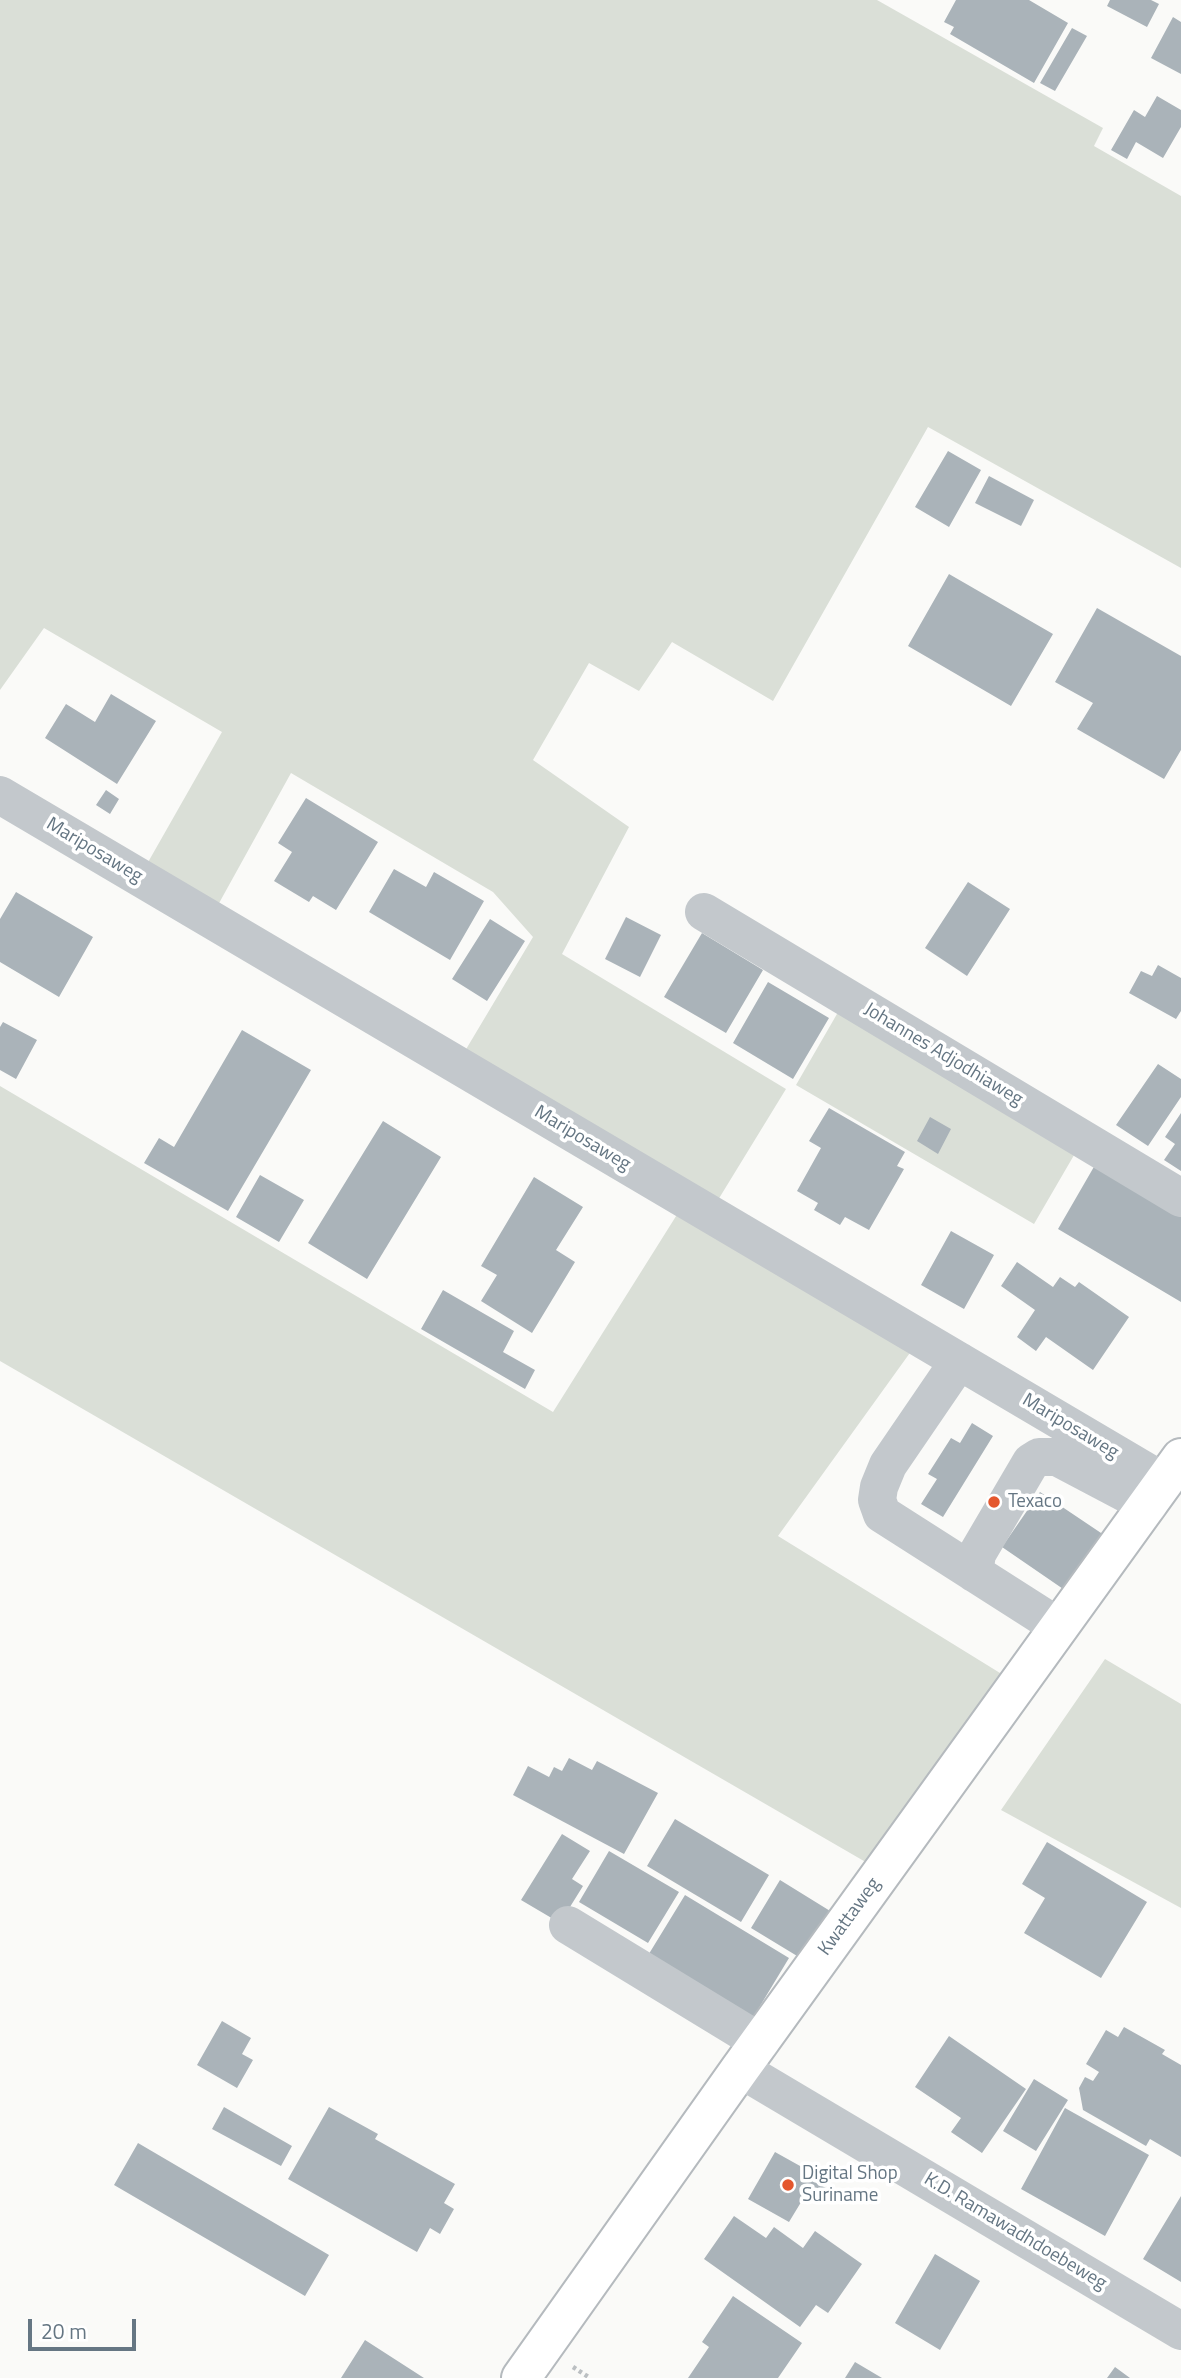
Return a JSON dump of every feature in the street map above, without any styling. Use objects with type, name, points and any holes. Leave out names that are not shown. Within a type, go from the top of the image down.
[{"type":"main road","name":"Kwattaweg","points":[[521,2378],[1164,1482]]},
{"type":"street","name":"Mariposaweg","points":[[0,796],[1164,1482]]},
{"type":"street","name":"Johannes Adjodhiaweg","points":[[704,912],[1181,1198]]},
{"type":"street","points":[[958,1361],[888,1465],[877,1500],[882,1514],[1059,1627]]},
{"type":"street","points":[[974,1573],[977,1554],[1031,1462],[1039,1457],[1057,1457],[1164,1482]]},
{"type":"street","name":"K.D. Ramawadhdoebeweg","points":[[568,1925],[750,2056],[1181,2331]]},
{"type":"shaded area","points":[[0,0],[877,0],[1103,128],[1094,146],[1181,196],[1181,568],[928,427],[773,701],[672,642],[639,691],[589,663],[533,760],[629,827],[562,954],[786,1089],[718,1200],[465,1051],[533,937],[493,892],[291,773],[218,905],[147,864],[222,732],[44,628],[0,690]]},
{"type":"shaded area","points":[[841,1007],[1077,1150],[1034,1224],[796,1085]]},
{"type":"shaded area","points":[[0,1086],[553,1412],[678,1213],[912,1350],[778,1536],[1013,1681],[876,1868],[0,1361]]},
{"type":"shaded area","points":[[1105,1659],[1181,1704],[1181,1908],[1001,1810]]},
{"type":"building","points":[[956,0],[1029,0],[1068,23],[1034,83],[950,34],[954,27],[944,22]]},
{"type":"building","points":[[1110,0],[1151,0],[1159,4],[1147,27],[1107,6]]},
{"type":"building","points":[[1173,17],[1181,22],[1181,74],[1151,58]]},
{"type":"building","points":[[1072,28],[1087,36],[1055,91],[1040,83]]},
{"type":"building","points":[[1157,96],[1181,110],[1181,127],[1163,158],[1136,142],[1127,159],[1111,150],[1134,110],[1145,117]]},
{"type":"building","points":[[948,451],[981,470],[949,527],[915,507]]},
{"type":"building","points":[[989,476],[1034,500],[1021,526],[975,503]]},
{"type":"building","points":[[949,574],[1053,634],[1011,706],[908,646]]},
{"type":"building","points":[[1097,608],[1181,656],[1181,750],[1164,779],[1077,729],[1093,703],[1055,682]]},
{"type":"building","points":[[111,694],[156,721],[117,784],[45,738],[66,704],[95,722]]},
{"type":"building","points":[[106,790],[119,799],[110,814],[96,805]]},
{"type":"building","points":[[306,798],[378,842],[336,910],[313,896],[309,902],[274,881],[292,852],[278,843]]},
{"type":"building","points":[[394,869],[426,887],[434,872],[484,901],[450,960],[369,912]]},
{"type":"building","points":[[968,882],[1010,909],[967,976],[925,948]]},
{"type":"building","points":[[16,892],[93,937],[59,997],[0,962],[0,919]]},
{"type":"building","points":[[626,917],[661,935],[640,977],[605,959]]},
{"type":"building","points":[[490,919],[525,941],[487,1001],[452,979]]},
{"type":"building","points":[[702,933],[763,970],[726,1033],[664,997]]},
{"type":"building","points":[[1158,965],[1181,978],[1181,1011],[1176,1019],[1129,993],[1141,971],[1152,976]]},
{"type":"building","points":[[768,982],[829,1018],[793,1079],[733,1043]]},
{"type":"building","points":[[3,1022],[37,1040],[16,1079],[0,1070],[0,1027]]},
{"type":"building","points":[[242,1030],[311,1070],[228,1211],[144,1163],[159,1138],[174,1147]]},
{"type":"building","points":[[1158,1064],[1181,1079],[1181,1097],[1148,1146],[1116,1125]]},
{"type":"building","points":[[829,1108],[905,1152],[897,1166],[904,1169],[869,1230],[845,1217],[840,1225],[814,1210],[818,1203],[797,1191],[821,1148],[809,1141]]},
{"type":"building","points":[[1181,1113],[1181,1171],[1164,1160],[1175,1144],[1165,1137]]},
{"type":"building","points":[[930,1117],[951,1129],[938,1154],[917,1141]]},
{"type":"building","points":[[383,1121],[441,1157],[367,1279],[308,1243]]},
{"type":"building","points":[[1095,1165],[1181,1215],[1181,1302],[1058,1229]]},
{"type":"building","points":[[260,1175],[304,1200],[279,1242],[236,1217]]},
{"type":"building","points":[[534,1177],[583,1207],[556,1250],[575,1262],[532,1333],[481,1301],[497,1275],[481,1266]]},
{"type":"building","points":[[951,1231],[994,1255],[964,1309],[921,1285]]},
{"type":"building","points":[[1017,1262],[1053,1287],[1060,1277],[1075,1287],[1079,1282],[1129,1317],[1093,1370],[1046,1337],[1036,1351],[1017,1337],[1035,1310],[1001,1286]]},
{"type":"building","points":[[443,1290],[514,1331],[503,1352],[535,1370],[525,1389],[421,1329]]},
{"type":"building","points":[[972,1423],[993,1436],[943,1517],[921,1504],[937,1479],[928,1474],[951,1438],[960,1443]]},
{"type":"building","points":[[1040,1492],[1107,1537],[1069,1593],[1002,1547]]},
{"type":"building","points":[[569,1758],[592,1770],[597,1761],[658,1793],[624,1854],[513,1795],[528,1766],[549,1777],[554,1767],[562,1771]]},
{"type":"building","points":[[675,1819],[769,1875],[741,1922],[647,1866]]},
{"type":"building","points":[[562,1834],[590,1851],[572,1879],[583,1886],[560,1923],[521,1900]]},
{"type":"building","points":[[1047,1842],[1147,1902],[1101,1978],[1024,1933],[1045,1898],[1022,1884]]},
{"type":"building","points":[[609,1851],[679,1892],[648,1943],[579,1902]]},
{"type":"building","points":[[780,1880],[835,1914],[807,1962],[751,1928]]},
{"type":"building","points":[[685,1895],[789,1958],[751,2021],[647,1957]]},
{"type":"building","points":[[222,2021],[251,2038],[242,2054],[253,2060],[237,2088],[197,2065]]},
{"type":"building","points":[[1124,2027],[1165,2050],[1162,2054],[1181,2065],[1181,2157],[1150,2139],[1146,2146],[1083,2110],[1079,2088],[1085,2077],[1093,2081],[1099,2072],[1086,2064],[1106,2030],[1118,2037]]},
{"type":"building","points":[[949,2036],[1026,2089],[982,2153],[951,2132],[961,2118],[915,2087]]},
{"type":"building","points":[[1034,2079],[1068,2100],[1036,2151],[1003,2131]]},
{"type":"building","points":[[224,2107],[292,2146],[281,2166],[212,2129]]},
{"type":"building","points":[[329,2107],[378,2134],[375,2139],[455,2184],[444,2203],[454,2209],[440,2234],[430,2228],[417,2252],[288,2179]]},
{"type":"building","points":[[1065,2108],[1149,2155],[1105,2236],[1021,2189]]},
{"type":"building","points":[[138,2143],[329,2255],[305,2296],[114,2185]]},
{"type":"building","name":"Digital Shop Suriname","points":[[775,2152],[818,2176],[815,2182],[826,2188],[819,2201],[806,2194],[789,2222],[748,2199]]},
{"type":"building","points":[[1181,2196],[1181,2282],[1143,2259]]},
{"type":"building","points":[[734,2216],[766,2238],[774,2227],[803,2248],[815,2231],[862,2264],[828,2313],[816,2305],[800,2327],[704,2259]]},
{"type":"building","points":[[935,2254],[980,2281],[940,2350],[895,2323]]},
{"type":"building","points":[[733,2296],[802,2343],[778,2378],[688,2378],[709,2347],[702,2342]]},
{"type":"building","points":[[365,2340],[424,2378],[341,2378]]},
{"type":"building","points":[[855,2362],[882,2378],[845,2378]]},
{"type":"building","points":[[1115,2367],[1130,2378],[1107,2378]]},
{"type":"place","name":"Texaco","points":[[994,1502]]},
{"type":"place","name":"Digital Shop Suriname","points":[[788,2185]]}]
